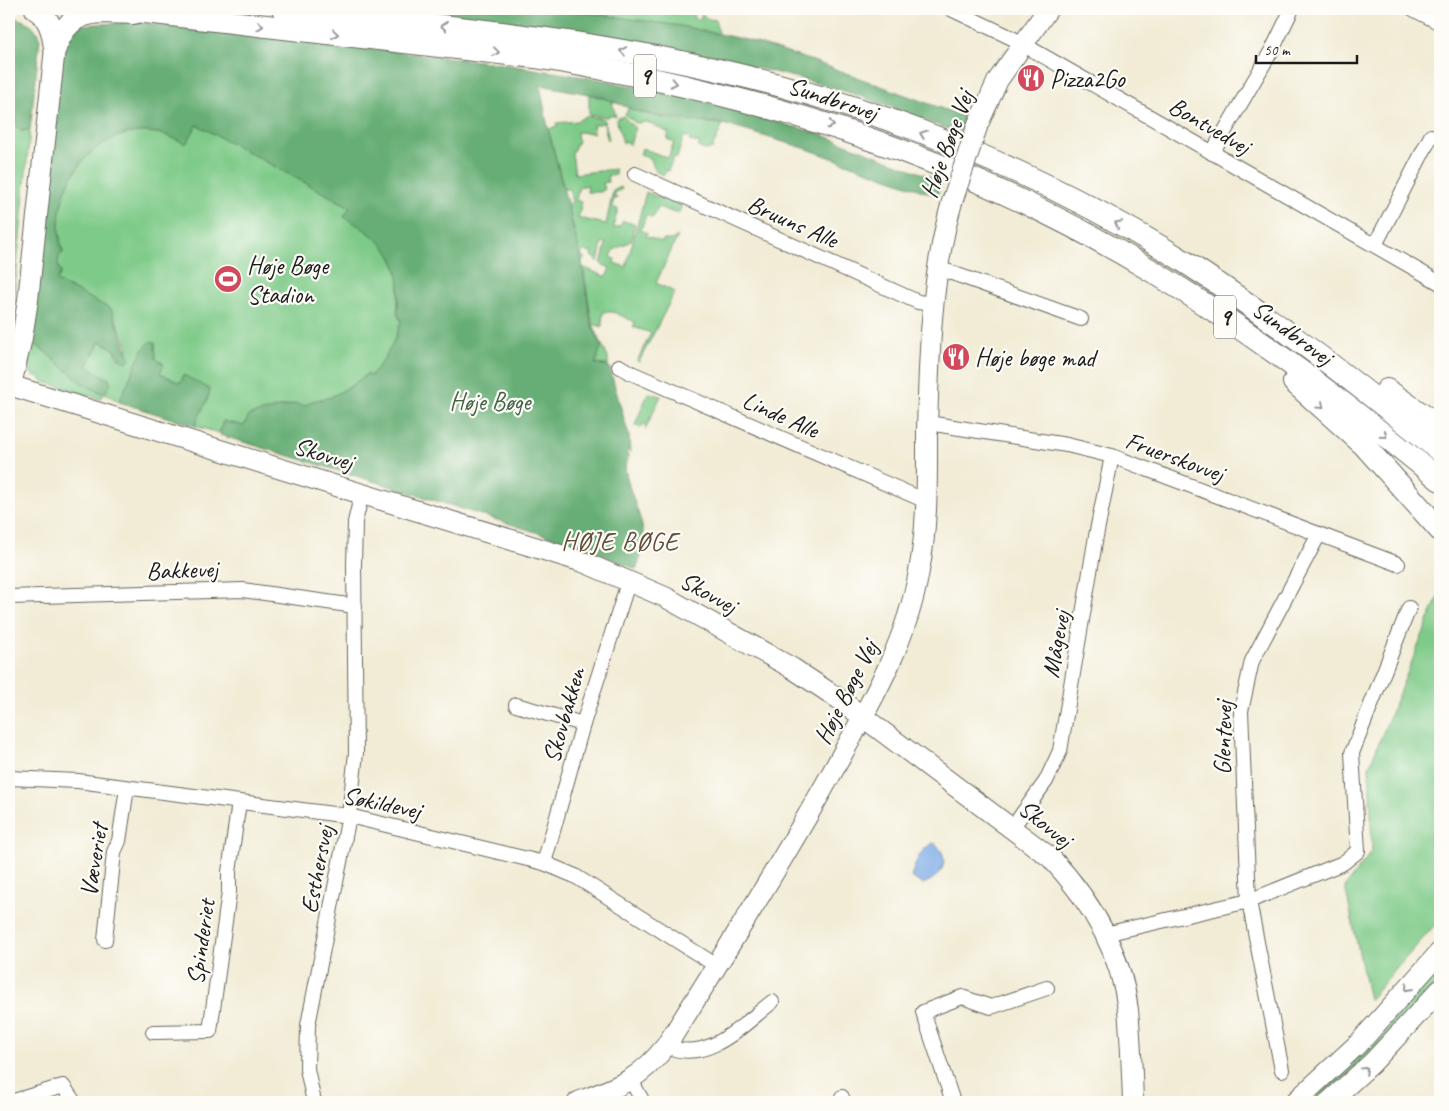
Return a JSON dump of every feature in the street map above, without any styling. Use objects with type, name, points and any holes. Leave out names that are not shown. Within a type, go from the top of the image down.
[{"type":"main road","points":[[36,9],[46,18],[51,26],[55,48]]},
{"type":"main road","name":"Sundbrovej","points":[[119,9],[526,56],[640,75],[733,96],[840,128],[918,156],[989,186],[1111,248],[1201,301],[1320,384],[1440,480]]},
{"type":"main road","name":"Sundbrovej","points":[[283,9],[478,30],[623,51],[714,69],[779,85],[876,116],[988,160],[1065,195],[1160,248],[1230,292],[1288,333],[1379,401],[1440,451]]},
{"type":"main road","points":[[55,48],[65,27],[79,16],[98,12],[143,13]]},
{"type":"main road","points":[[989,186],[1188,306],[1268,362],[1363,444],[1440,530]]},
{"type":"main road","points":[[1160,248],[1249,294],[1440,427]]},
{"type":"street","name":"Bontvedvej","points":[[951,9],[1023,45],[1440,282]]},
{"type":"street","name":"Høje Bøge Vej","points":[[578,1102],[632,1080],[651,1066],[666,1046],[798,835],[864,718],[887,671],[905,625],[921,560],[926,501],[934,304],[938,268],[952,202],[978,124],[998,80],[1048,9]]},
{"type":"street","points":[[1212,153],[1273,48],[1292,9]]},
{"type":"street","points":[[1413,9],[1440,23]]},
{"type":"street","points":[[10,385],[28,300],[55,48]]},
{"type":"street","points":[[1375,245],[1431,136]]},
{"type":"street","name":"Bruuns Alle","points":[[635,174],[918,302],[934,304]]},
{"type":"street","points":[[938,268],[1081,319]]},
{"type":"street","name":"Linde Alle","points":[[619,366],[926,501]]},
{"type":"street","name":"Skovvej","points":[[10,385],[561,554],[629,580],[665,597],[792,668],[864,718],[1012,828],[1051,858],[1072,881],[1090,907],[1105,934],[1119,970],[1128,1008],[1133,1102]]},
{"type":"street","name":"Fruerskovvej","points":[[928,423],[1067,445],[1112,456],[1398,564]]},
{"type":"street","name":"Mågevej","points":[[1012,828],[1046,781],[1060,751],[1094,546],[1112,456]]},
{"type":"street","name":"Esthersvej","points":[[314,1102],[308,1081],[308,1025],[349,816],[356,753],[355,522],[362,493]]},
{"type":"street","name":"Glentevej","points":[[1282,1070],[1249,901],[1241,711],[1252,661],[1319,534]]},
{"type":"street","name":"Skovbakken","points":[[544,863],[583,724],[629,580]]},
{"type":"street","name":"Bakkevej","points":[[9,597],[243,590],[355,606]]},
{"type":"street","points":[[1105,934],[1249,901],[1343,863],[1358,851],[1352,754],[1409,608]]},
{"type":"street","points":[[516,705],[583,724]]},
{"type":"street","name":"Søkildevej","points":[[9,778],[78,781],[349,816],[544,863],[575,876],[717,966]]},
{"type":"street","name":"Væveriet","points":[[105,940],[114,852],[119,841],[127,788]]},
{"type":"street","name":"Spinderiet","points":[[153,1032],[210,1031],[230,892],[230,872],[239,802]]},
{"type":"street","points":[[1295,1102],[1348,1054],[1440,952]]},
{"type":"street","points":[[953,1102],[923,1012],[962,997],[991,1007],[1047,988]]},
{"type":"street","points":[[1329,1102],[1379,1056],[1440,990]]},
{"type":"street","points":[[666,1046],[678,1051],[703,1050],[720,1042],[772,1002]]},
{"type":"street","points":[[632,1080],[643,1102]]},
{"type":"street","points":[[11,1102],[63,1086],[74,1102]]},
{"type":"green space","points":[[395,9],[581,9],[580,12],[681,26],[747,40],[813,61],[965,117],[959,133],[838,89],[715,58],[556,29]]},
{"type":"green space","points":[[581,9],[688,9],[696,12],[693,18],[699,20],[702,14],[709,20],[715,19],[719,34],[681,26],[580,12]]},
{"type":"green space","points":[[9,17],[29,23],[35,29],[40,39],[30,130],[21,131],[15,125],[9,129]]},
{"type":"green space","name":"Høje Bøge","points":[[137,22],[496,63],[597,79],[698,100],[820,134],[942,181],[937,196],[807,149],[723,124],[663,117],[636,111],[600,96],[540,85],[548,128],[582,262],[591,322],[601,347],[595,364],[609,366],[629,436],[630,452],[627,450],[626,452],[628,455],[626,470],[643,532],[641,555],[636,569],[580,546],[220,435],[223,421],[244,426],[249,415],[295,404],[304,406],[312,401],[331,397],[367,374],[371,376],[381,364],[399,329],[401,321],[398,310],[398,276],[390,255],[383,246],[366,231],[344,217],[350,207],[197,125],[186,144],[172,137],[157,133],[133,133],[112,139],[94,150],[78,166],[67,186],[61,207],[59,230],[63,253],[59,256],[58,266],[61,272],[57,281],[111,309],[130,358],[127,362],[122,361],[114,349],[100,341],[87,366],[109,379],[111,384],[104,394],[83,384],[38,346],[29,344],[63,44],[76,25]]},
{"type":"green space","points":[[589,94],[625,105],[612,102],[616,117],[611,115],[607,117],[589,115]]},
{"type":"green space","points":[[629,107],[639,112],[662,118],[723,124],[712,149],[704,150],[698,147],[700,143],[689,141],[690,138],[684,136],[677,158],[674,157],[668,171],[666,170],[664,175],[656,172],[651,160],[640,154],[642,148],[668,158],[674,142],[667,139],[669,133],[647,122],[636,123],[625,115]]},
{"type":"green space","points":[[586,116],[604,119],[609,139],[607,140],[604,123],[593,125],[594,133],[577,132],[578,141],[572,153],[575,174],[615,169],[615,175],[607,176],[608,182],[603,183],[605,189],[601,192],[587,192],[588,185],[579,187],[576,200],[582,202],[578,218],[606,224],[613,191],[621,187],[622,189],[614,194],[617,199],[614,198],[612,207],[618,209],[613,228],[620,226],[623,221],[635,224],[631,241],[614,250],[611,257],[615,259],[614,263],[626,267],[646,192],[682,206],[678,214],[658,207],[653,218],[646,215],[641,230],[647,233],[646,236],[662,242],[663,240],[671,240],[678,236],[656,283],[675,292],[639,362],[637,361],[651,333],[633,327],[635,322],[613,312],[603,312],[602,327],[593,324],[608,358],[608,365],[595,364],[598,358],[583,267],[606,277],[610,268],[601,264],[606,243],[602,242],[598,262],[591,256],[592,252],[589,253],[584,250],[581,255],[585,258],[582,262],[568,205],[572,202],[569,189],[564,189],[548,129],[557,127],[556,123],[577,121]]},
{"type":"green space","points":[[623,116],[635,128],[630,145],[626,142],[623,143],[616,119]]},
{"type":"green space","name":"Høje Bøge Stadion","points":[[196,124],[350,207],[387,249],[395,264],[399,278],[397,314],[401,321],[389,350],[370,376],[367,374],[331,397],[312,401],[304,406],[295,404],[273,408],[244,426],[223,421],[219,433],[195,426],[198,415],[209,397],[184,375],[180,383],[160,373],[156,359],[155,343],[151,341],[143,349],[119,402],[105,393],[110,384],[109,379],[87,366],[100,341],[114,349],[118,358],[125,362],[128,347],[111,309],[57,281],[61,272],[58,266],[59,256],[63,252],[59,230],[61,207],[67,186],[78,167],[94,151],[112,139],[133,133],[157,133],[172,137],[186,144]]},
{"type":"green space","points":[[15,125],[21,131],[30,130],[13,311],[9,311],[9,129]]},
{"type":"green space","points":[[151,341],[155,343],[156,359],[164,364],[160,373],[180,383],[184,375],[210,389],[208,398],[195,426],[119,402],[143,349]]},
{"type":"green space","points":[[29,344],[38,346],[83,384],[104,394],[100,399],[44,382],[35,375],[33,377],[26,360]]},
{"type":"green space","points":[[648,393],[661,396],[645,430],[646,424],[644,423],[641,428],[635,425]]},
{"type":"green space","points":[[1440,592],[1440,919],[1369,1000],[1345,887],[1372,851],[1369,767]]},
{"type":"green space","points":[[1440,964],[1440,980],[1411,1012],[1334,1088],[1318,1102],[1310,1102],[1348,1065]]},
{"type":"water","points":[[934,843],[943,855],[943,867],[935,877],[922,884],[911,877],[916,862],[922,853],[929,845]]},
{"type":"place","name":"Pizza2Go","points":[[1031,78]]},
{"type":"place","name":"Høje Bøge Stadion","points":[[228,279]]},
{"type":"place","name":"Høje bøge mad","points":[[956,357]]},
{"type":"district","name":"HØJE BØGE","points":[[620,541]]}]
